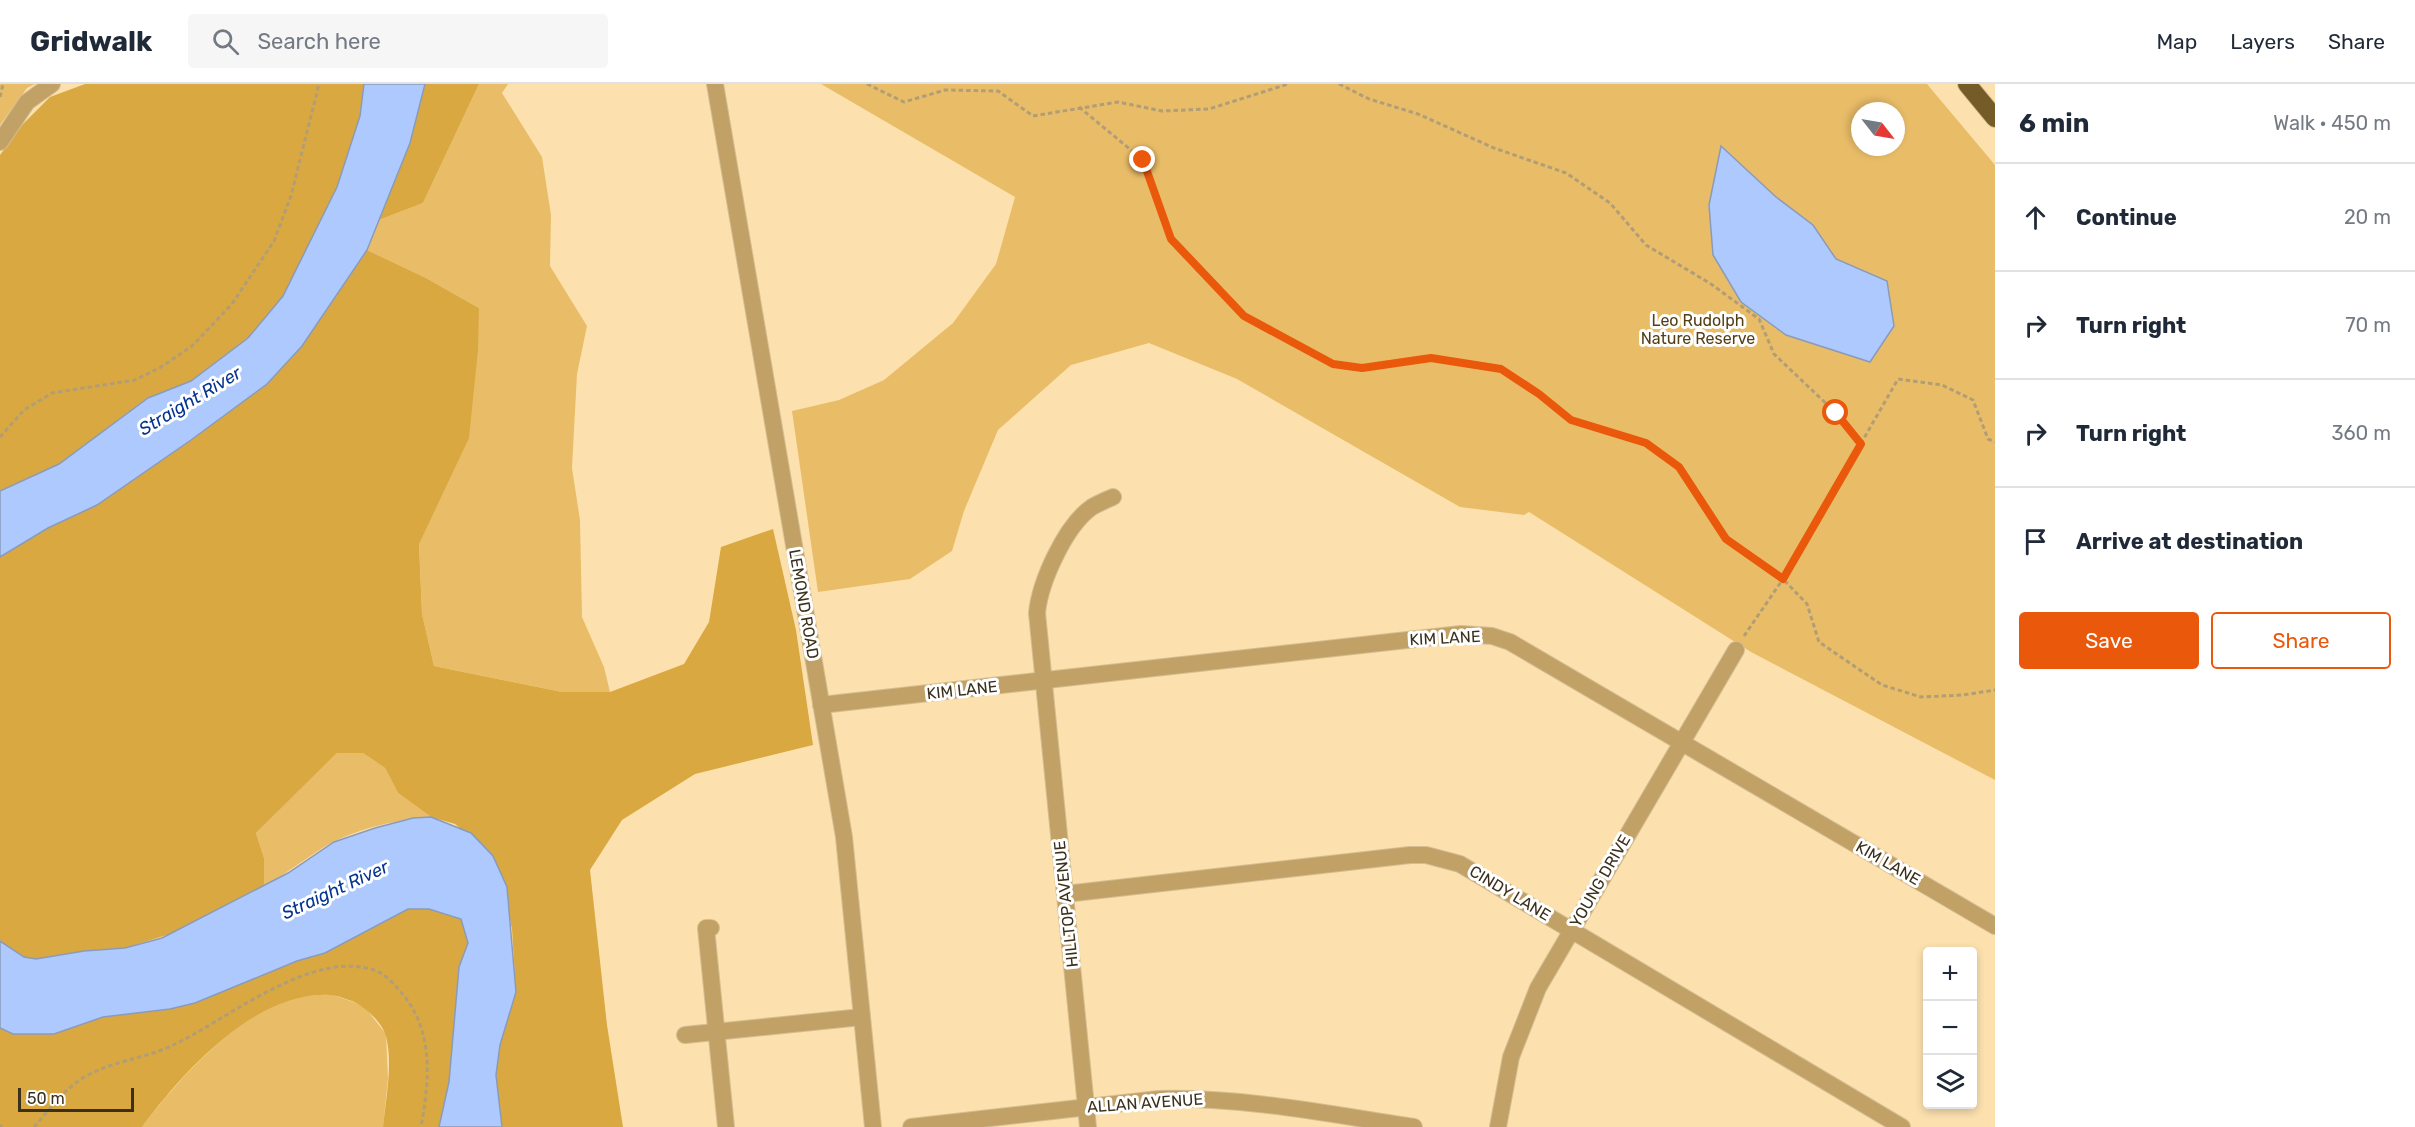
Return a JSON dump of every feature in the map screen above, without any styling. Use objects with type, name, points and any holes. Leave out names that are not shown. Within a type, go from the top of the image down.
[{"type":"highway","points":[[1967,84],[1995,118]]},
{"type":"street","points":[[0,142],[27,102],[52,84]]},
{"type":"street","name":"LEMOND ROAD","points":[[715,84],[844,837],[873,1127]]},
{"type":"street","name":"HILLTOP AVENUE","points":[[1088,1127],[1037,614],[1046,575],[1074,526],[1090,508],[1113,497]]},
{"type":"street","name":"KIM LANE","points":[[821,705],[1473,634],[1510,642],[1995,926]]},
{"type":"street","name":"YOUNG DRIVE","points":[[1498,1127],[1511,1057],[1538,988],[1740,643]]},
{"type":"street","name":"CINDY LANE","points":[[1065,894],[1426,855],[1460,864],[1902,1127]]},
{"type":"street","points":[[711,928],[706,928],[726,1127]]},
{"type":"street","points":[[685,1035],[862,1017]]},
{"type":"street","name":"ALLAN AVENUE","points":[[911,1127],[1159,1099],[1200,1098],[1241,1101],[1414,1127]]},
{"type":"path","points":[[0,97],[3,84]]},
{"type":"path","points":[[0,437],[24,411],[52,393],[135,380],[161,367],[192,346],[232,304],[274,241],[291,196],[319,84]]},
{"type":"path","points":[[867,84],[904,102],[945,90],[999,90],[1034,116],[1118,102],[1162,111],[1209,109],[1288,84]]},
{"type":"path","points":[[1339,84],[1369,99],[1418,114],[1494,148],[1566,173],[1610,203],[1646,245],[1711,284],[1759,319],[1774,354],[1836,413],[1861,444]]},
{"type":"path","points":[[1079,107],[1143,160],[1171,239],[1244,316],[1333,364],[1362,368],[1431,358],[1501,369],[1539,394],[1571,420],[1646,443],[1679,467],[1726,539],[1783,579],[1807,604],[1819,642],[1882,685],[1922,697],[1963,695],[1995,690]]},
{"type":"path","points":[[1740,643],[1783,579],[1898,379],[1942,385],[1973,400],[1988,439],[1995,442]]},
{"type":"path","points":[[34,1127],[66,1091],[89,1074],[171,1046],[256,996],[296,979],[330,969],[357,966],[377,971],[390,981],[416,1012],[427,1045],[427,1091],[421,1127]]},
{"type":"green space","points":[[0,84],[35,84],[27,88],[0,125]]},
{"type":"green space","points":[[479,84],[508,84],[502,93],[542,157],[551,215],[550,266],[587,326],[577,374],[572,468],[580,520],[582,617],[604,667],[610,692],[562,692],[434,666],[422,614],[419,543],[442,492],[479,308],[426,278],[367,250],[379,220],[423,203]]},
{"type":"green space","name":"Leo Rudolph Nature Reserve","points":[[821,84],[1927,84],[1995,165],[1995,780],[1751,652],[1529,512],[1524,515],[1460,507],[1237,379],[1149,343],[1071,365],[998,430],[964,511],[952,551],[910,579],[818,592],[792,411],[839,400],[884,380],[953,323],[996,264],[1015,197]]},
{"type":"green space","points":[[337,753],[363,753],[385,768],[398,793],[431,817],[380,825],[354,833],[331,843],[264,886],[264,858],[256,833]]},
{"type":"green space","points":[[331,994],[364,1006],[386,1034],[388,1079],[383,1127],[142,1127],[191,1069],[233,1031],[277,1004],[299,997]]},
{"type":"shaded area","points":[[85,84],[364,84],[360,116],[337,187],[283,296],[248,338],[191,381],[147,398],[59,464],[0,491],[0,155],[22,125],[50,97]]},
{"type":"shaded area","points":[[425,84],[479,84],[423,203],[379,220],[410,143]]},
{"type":"shaded area","points":[[367,250],[426,278],[479,308],[478,350],[469,438],[419,544],[422,614],[434,666],[562,692],[610,692],[684,664],[709,622],[721,547],[773,529],[796,630],[813,745],[695,774],[622,820],[590,870],[607,1025],[623,1127],[502,1127],[496,1075],[500,1045],[516,992],[507,887],[493,856],[455,824],[431,817],[398,793],[385,768],[363,753],[337,753],[256,833],[264,858],[264,886],[183,930],[125,948],[84,951],[36,959],[24,957],[0,941],[0,557],[48,528],[97,505],[220,418],[302,346]]},
{"type":"shaded area","points":[[408,909],[429,909],[461,919],[468,943],[459,967],[449,1082],[439,1127],[383,1127],[389,1069],[388,1047],[384,1031],[377,1020],[362,1007],[352,1001],[330,995],[302,997],[275,1006],[248,1021],[200,1060],[142,1127],[0,1127],[0,1028],[13,1034],[54,1034],[103,1017],[170,1009],[195,1003],[297,961],[325,953]]},
{"type":"water","name":"Straight River","points":[[364,84],[425,84],[410,143],[367,250],[302,346],[267,384],[191,440],[97,505],[48,528],[0,557],[0,491],[59,464],[148,398],[191,381],[248,338],[283,296],[337,187],[360,116]]},
{"type":"water","points":[[1721,146],[1776,197],[1813,225],[1836,259],[1887,281],[1894,326],[1870,362],[1786,335],[1741,302],[1713,255],[1709,205]]},
{"type":"water","name":"Straight River","points":[[431,817],[471,833],[493,856],[507,887],[516,992],[500,1045],[496,1075],[502,1127],[439,1127],[449,1082],[459,967],[468,943],[461,919],[429,909],[408,909],[325,953],[297,961],[195,1003],[170,1009],[103,1017],[54,1034],[13,1034],[0,1028],[0,941],[24,957],[36,959],[84,951],[125,948],[162,938],[288,873],[334,842],[413,818]]},
{"type":"route","points":[[1143,160],[1156,191],[1171,239],[1244,316],[1333,364],[1362,368],[1431,358],[1501,369],[1539,394],[1571,420],[1646,443],[1679,467],[1726,539],[1783,579],[1861,444],[1836,413]]}]
